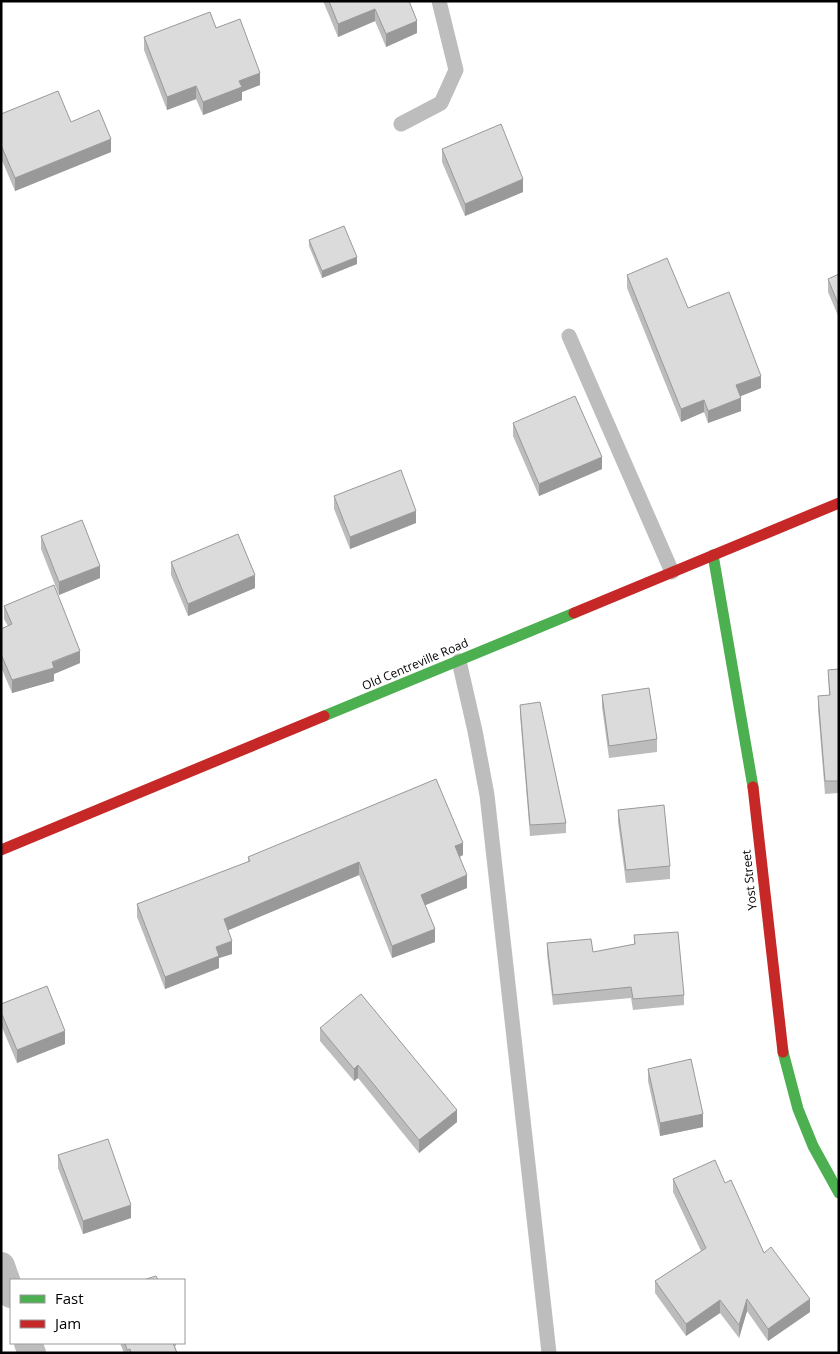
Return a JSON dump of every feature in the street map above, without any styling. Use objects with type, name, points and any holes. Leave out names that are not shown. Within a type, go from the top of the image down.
[{"type":"main road","name":"Old Centreville Road","points":[[1,850],[839,503]]},
{"type":"main road","name":"Yost Street","points":[[712,555],[751,772],[781,1046],[798,1109],[836,1181]]},
{"type":"street","points":[[1,1266],[10,1291]]},
{"type":"lane","points":[[401,124],[441,104],[456,70],[439,1]]},
{"type":"lane","points":[[569,336],[672,572]]},
{"type":"lane","points":[[459,661],[487,795],[549,1353]]},
{"type":"building","points":[[329,1],[409,1],[417,21],[386,34],[375,9],[338,24]]},
{"type":"building","points":[[210,12],[216,28],[240,19],[260,73],[239,81],[242,87],[203,102],[196,86],[167,97],[144,37]]},
{"type":"building","points":[[58,91],[71,122],[99,110],[111,139],[15,178],[1,145],[1,114]]},
{"type":"building","points":[[501,124],[523,179],[465,204],[442,149]]},
{"type":"building","points":[[344,226],[357,257],[322,271],[309,240]]},
{"type":"building","points":[[667,258],[688,308],[729,292],[761,376],[736,385],[741,398],[708,411],[704,400],[681,409],[627,275]]},
{"type":"building","points":[[839,274],[839,306],[828,279]]},
{"type":"building","points":[[575,396],[602,457],[539,484],[513,423]]},
{"type":"building","points":[[401,470],[416,511],[350,537],[334,496]]},
{"type":"building","points":[[82,520],[100,566],[59,582],[41,536]]},
{"type":"building","points":[[238,534],[255,575],[188,604],[171,562]]},
{"type":"building","points":[[54,585],[80,651],[52,662],[54,668],[12,680],[1,654],[1,629],[12,624],[4,606]]},
{"type":"building","points":[[839,669],[839,781],[825,781],[818,696],[830,695],[828,670]]},
{"type":"building","points":[[649,688],[657,739],[609,746],[602,695]]},
{"type":"building","points":[[540,702],[566,823],[530,825],[520,705]]},
{"type":"building","points":[[436,779],[463,843],[455,846],[467,875],[421,895],[435,929],[392,946],[359,862],[224,919],[232,941],[216,947],[219,956],[165,977],[137,904],[250,861],[248,857]]},
{"type":"building","points":[[664,805],[670,866],[626,870],[618,810]]},
{"type":"building","points":[[678,932],[684,995],[633,999],[631,987],[553,995],[547,943],[591,939],[593,952],[635,944],[634,935]]},
{"type":"building","points":[[47,986],[65,1031],[17,1050],[1,1012],[1,1004]]},
{"type":"building","points":[[361,994],[457,1110],[419,1140],[358,1065],[354,1069],[320,1028]]},
{"type":"building","points":[[691,1059],[703,1114],[660,1123],[648,1069]]},
{"type":"building","points":[[108,1139],[131,1205],[83,1221],[58,1155]]},
{"type":"building","points":[[715,1160],[725,1183],[731,1180],[764,1253],[771,1247],[810,1299],[768,1329],[747,1299],[739,1325],[720,1300],[686,1324],[655,1281],[706,1248],[673,1179]]},
{"type":"building","points":[[156,1276],[158,1279],[146,1279]]},
{"type":"building","points":[[125,1344],[173,1344],[177,1353],[131,1353],[130,1349],[127,1350]]},
{"type":"traffic: fast","points":[[713,555],[753,787]]},
{"type":"traffic: fast","points":[[324,716],[574,613]]},
{"type":"traffic: fast","points":[[783,1052],[798,1109],[813,1146],[839,1193]]},
{"type":"traffic: jam","points":[[574,613],[839,503]]},
{"type":"traffic: jam","points":[[1,850],[324,716]]},
{"type":"traffic: jam","points":[[753,787],[783,1052]]}]
